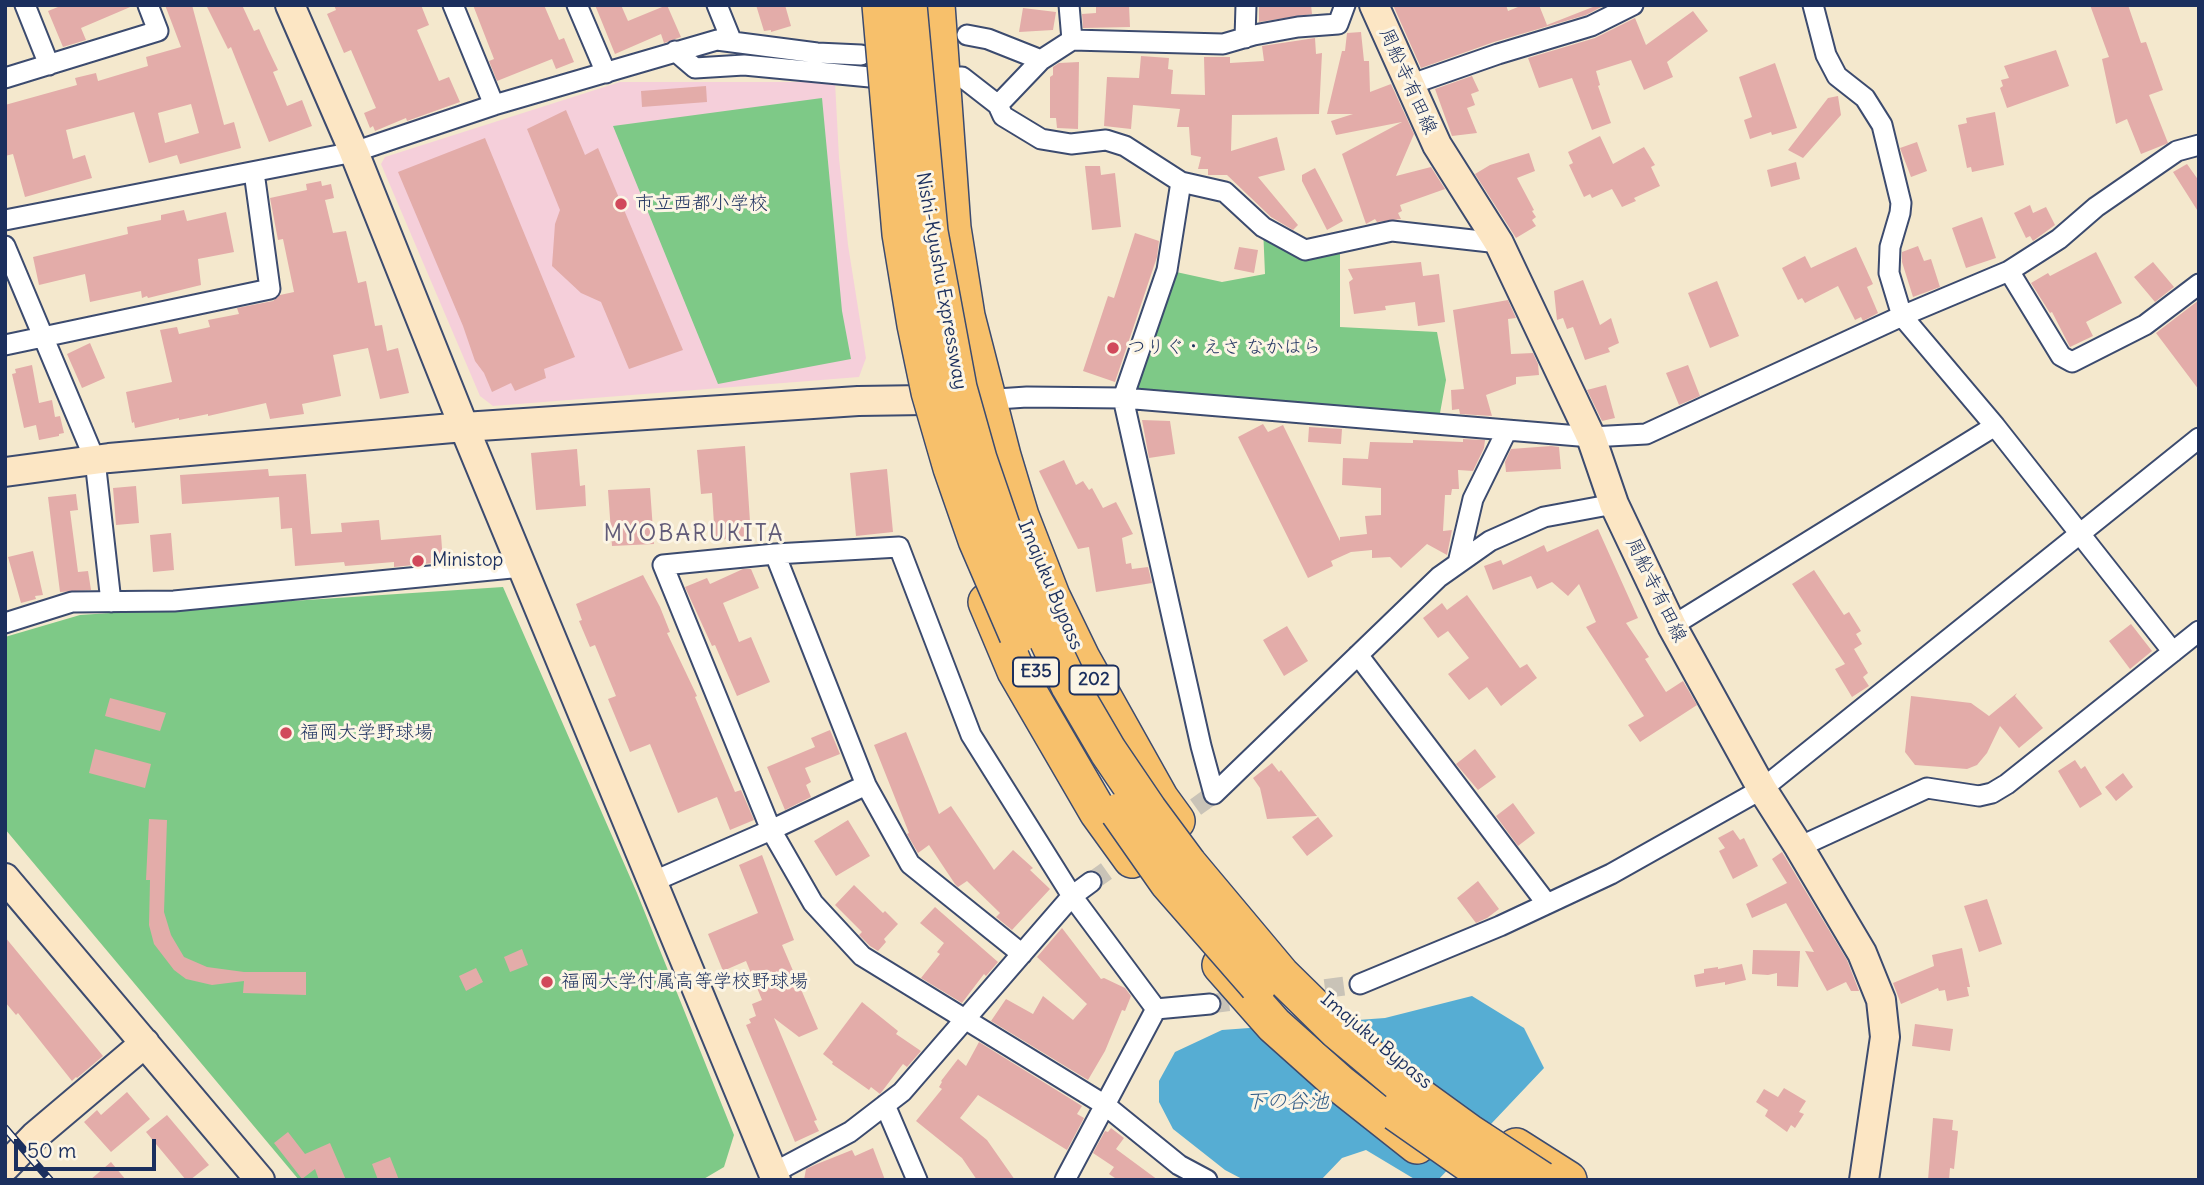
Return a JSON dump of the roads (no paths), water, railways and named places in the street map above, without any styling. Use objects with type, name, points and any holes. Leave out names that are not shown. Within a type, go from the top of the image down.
[{"type":"highway","points":[[866,5],[866,66],[883,216],[920,400],[951,515],[1016,671],[1098,812],[1154,890],[1275,1025],[1340,1084],[1463,1180]]},
{"type":"highway","name":"Nishi-Kyushu Expressway","points":[[881,5],[901,234],[930,392],[977,540],[1011,621],[1049,699],[1088,765],[1168,882],[1260,988],[1317,1045],[1381,1100],[1493,1180]]},
{"type":"highway","name":"Nishi-Kyushu Expressway","points":[[908,5],[929,232],[958,388],[1003,532],[1035,612],[1070,686],[1108,751],[1156,821],[1188,864],[1281,975],[1337,1030],[1400,1083],[1541,1180]]},
{"type":"highway","name":"Imajuku Bypass","points":[[936,5],[954,240],[966,316],[1017,504],[1051,596],[1081,658],[1160,799],[1221,882],[1270,942],[1317,992],[1429,1088],[1495,1135],[1568,1180]]},
{"type":"street","points":[[25,5],[49,65]]},
{"type":"street","points":[[5,78],[158,32],[148,5]]},
{"type":"street","points":[[290,5],[354,152],[464,427],[653,882],[769,1177],[849,1132],[902,1093],[1072,897],[1091,882]]},
{"type":"street","points":[[453,5],[494,105]]},
{"type":"street","points":[[577,5],[606,73]]},
{"type":"street","points":[[717,5],[732,42]]},
{"type":"street","points":[[1069,5],[1072,40]]},
{"type":"street","points":[[1245,38],[1246,5]]},
{"type":"street","points":[[998,105],[1041,60],[1072,40],[1223,44],[1298,27],[1338,24],[1345,5]]},
{"type":"street","name":"周船寺有田線","points":[[1374,5],[1437,145],[1499,243],[1591,437],[1614,504],[1672,626],[1762,789],[1862,954],[1881,1000],[1885,1037],[1864,1180]]},
{"type":"street","points":[[1409,85],[1591,26],[1633,5]]},
{"type":"street","points":[[1813,5],[1826,55],[1837,76],[1865,98],[1882,125],[1900,203],[1900,213],[1890,247],[1889,272],[1902,316],[1995,426],[2173,652]]},
{"type":"street","points":[[967,35],[988,39],[1041,60]]},
{"type":"street","points":[[5,220],[354,152],[494,105],[717,40],[817,53],[866,66]]},
{"type":"street","points":[[675,51],[695,68],[744,65],[866,66]]},
{"type":"street","points":[[942,77],[962,77],[998,105],[1003,116],[1041,139],[1071,144],[1106,140],[1125,146],[1181,182],[1225,192],[1263,227],[1304,250],[1392,231],[1499,243]]},
{"type":"street","points":[[5,472],[95,460],[464,427],[858,401],[1027,397],[1123,398],[1591,437],[1646,435],[1902,316],[2009,271],[2059,239],[2096,207],[2177,151],[2199,145]]},
{"type":"street","points":[[5,345],[270,289],[254,172]]},
{"type":"street","points":[[1181,182],[1167,270],[1123,398],[1201,746],[1214,793],[1439,577],[1458,563],[1490,541],[1544,517],[1614,504]]},
{"type":"street","points":[[5,246],[95,460],[111,602]]},
{"type":"street","points":[[2009,271],[2061,355],[2072,362],[2145,325],[2199,284]]},
{"type":"street","points":[[1672,626],[1995,426]]},
{"type":"street","points":[[1458,563],[1473,499],[1507,430]]},
{"type":"street","points":[[1360,984],[1500,926],[1611,874],[1762,789],[2199,438]]},
{"type":"street","points":[[1156,1009],[1072,897],[971,735],[899,547],[775,554],[663,565],[771,830],[813,903],[862,956],[1105,1105],[1179,1165],[1207,1180]]},
{"type":"street","points":[[775,554],[866,785],[910,864],[1022,954]]},
{"type":"street","points":[[5,624],[72,602],[174,600],[522,567]]},
{"type":"street","points":[[1799,847],[1927,788],[1979,796],[1992,793],[2007,784],[2199,631]]},
{"type":"street","points":[[1358,655],[1547,904]]},
{"type":"street","points":[[653,882],[866,785]]},
{"type":"street","points":[[5,878],[260,1180]]},
{"type":"street","points":[[1156,1009],[1210,1004]]},
{"type":"street","points":[[1065,1180],[1156,1009]]},
{"type":"street","points":[[5,1167],[35,1136],[145,1043]]},
{"type":"street","points":[[885,1105],[917,1180]]},
{"type":"street","points":[[5,1175],[9,1180]]},
{"type":"water","name":"下の谷池","points":[[1472,996],[1524,1028],[1544,1068],[1438,1180],[1416,1180],[1366,1150],[1342,1158],[1321,1180],[1244,1180],[1225,1170],[1173,1129],[1159,1102],[1159,1081],[1175,1052],[1222,1030],[1385,1018]]},
{"type":"tunnel","points":[[1172,824],[1214,794]]},
{"type":"tunnel","points":[[1091,882],[1133,852]]},
{"type":"tunnel","points":[[1210,1004],[1360,984]]},
{"type":"railway","points":[[5,1128],[50,1180]]},
{"type":"place","name":"市立西都小学校","points":[[621,204]]},
{"type":"place","name":"つりぐ・えさ なかはら","points":[[1113,348]]},
{"type":"place","name":"Ministop","points":[[418,561]]},
{"type":"place","name":"福岡大学野球場","points":[[286,733]]},
{"type":"place","name":"福岡大学付属高等学校野球場","points":[[547,982]]},
{"type":"district","name":"MYOBARUKITA","points":[[694,534]]}]
